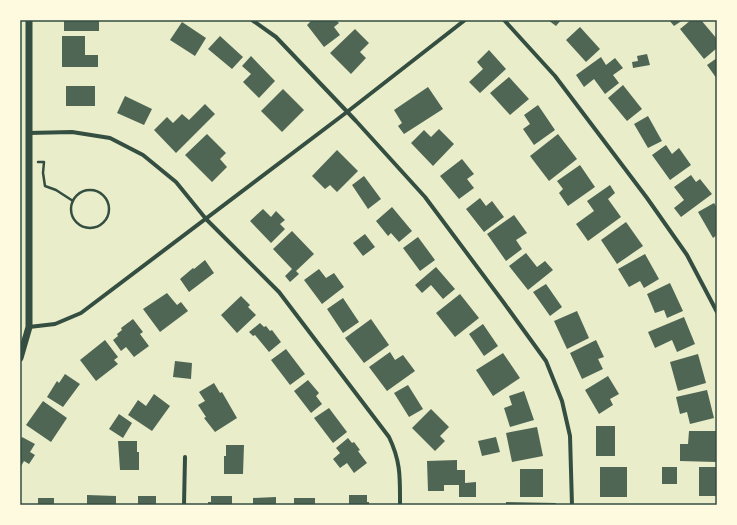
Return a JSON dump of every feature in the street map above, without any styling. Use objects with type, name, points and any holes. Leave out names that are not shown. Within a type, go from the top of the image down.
[{"type":"street","points":[[20,358],[29,327],[29,20]]},
{"type":"street","points":[[252,20],[276,37],[425,197],[504,302],[546,361],[562,401],[570,436],[572,505]]},
{"type":"street","points":[[29,327],[56,324],[82,313],[347,112],[465,20]]},
{"type":"street","points":[[504,20],[555,76],[647,198],[687,255],[717,312]]},
{"type":"street","points":[[28,133],[72,132],[110,138],[143,155],[176,182],[206,219],[279,292],[389,437],[396,453],[400,476],[400,505]]},
{"type":"street","points":[[184,505],[185,456]]},
{"type":"path","points":[[38,162],[44,162],[43,173],[45,186],[56,190],[72,201]]},
{"type":"path","points":[[89,190],[95,191],[101,194],[109,205],[108,218],[99,227],[94,229],[82,227],[73,219],[71,213],[72,201],[82,192],[89,190]]},
{"type":"building","points":[[64,20],[99,20],[99,31],[64,31]]},
{"type":"building","points":[[312,20],[336,20],[339,23],[334,27],[340,35],[324,47],[307,25]]},
{"type":"building","points":[[548,20],[561,20],[556,26]]},
{"type":"building","points":[[669,20],[683,20],[674,26]]},
{"type":"building","points":[[691,20],[701,20],[717,39],[717,48],[704,59],[680,29]]},
{"type":"building","points":[[182,22],[206,38],[195,56],[170,40]]},
{"type":"building","points":[[580,27],[600,49],[586,62],[566,40]]},
{"type":"building","points":[[355,29],[369,43],[360,52],[366,58],[351,74],[330,53]]},
{"type":"building","points":[[62,36],[85,36],[85,55],[98,55],[98,67],[62,67]]},
{"type":"building","points":[[220,36],[243,57],[232,69],[208,49]]},
{"type":"building","points":[[489,50],[506,69],[480,93],[469,82],[483,69],[477,62]]},
{"type":"building","points":[[647,54],[650,65],[633,68],[632,62],[638,61],[637,56]]},
{"type":"building","points":[[251,56],[275,81],[259,98],[243,82],[251,74],[242,66]]},
{"type":"building","points":[[601,57],[606,65],[615,58],[623,68],[613,75],[619,83],[605,94],[594,79],[584,87],[576,75]]},
{"type":"building","points":[[717,58],[717,79],[707,65]]},
{"type":"building","points":[[509,77],[529,99],[510,115],[490,93]]},
{"type":"building","points":[[623,85],[642,109],[627,121],[608,98]]},
{"type":"building","points":[[66,86],[95,86],[95,106],[66,106]]},
{"type":"building","points":[[428,87],[443,109],[404,134],[398,126],[402,123],[394,110]]},
{"type":"building","points":[[283,89],[304,110],[282,132],[261,111]]},
{"type":"building","points":[[125,96],[152,109],[144,125],[117,113]]},
{"type":"building","points":[[205,104],[215,114],[176,153],[154,130],[167,117],[173,123],[182,114],[189,120]]},
{"type":"building","points":[[538,105],[555,130],[534,145],[523,129],[530,124],[524,115]]},
{"type":"building","points":[[648,116],[662,141],[648,148],[634,124]]},
{"type":"building","points":[[439,129],[454,144],[433,166],[411,143],[424,130],[431,137]]},
{"type":"building","points":[[207,134],[226,153],[220,159],[227,167],[212,182],[185,155]]},
{"type":"building","points":[[558,134],[577,159],[549,181],[530,156]]},
{"type":"building","points":[[666,145],[672,154],[679,148],[691,165],[670,180],[652,155]]},
{"type":"building","points":[[337,150],[358,171],[337,192],[330,185],[325,189],[312,176]]},
{"type":"building","points":[[462,159],[474,174],[467,179],[474,188],[459,199],[440,176]]},
{"type":"building","points":[[580,165],[595,187],[568,206],[559,193],[563,189],[557,181]]},
{"type":"building","points":[[691,175],[696,182],[700,179],[712,194],[681,217],[674,208],[684,200],[674,187]]},
{"type":"building","points":[[364,176],[381,199],[368,209],[352,185]]},
{"type":"building","points":[[610,185],[615,193],[608,199],[621,217],[588,241],[576,224],[594,211],[587,201]]},
{"type":"building","points":[[480,198],[486,206],[492,201],[504,217],[484,232],[466,209]]},
{"type":"building","points":[[714,203],[717,208],[717,235],[713,238],[698,212]]},
{"type":"building","points":[[392,207],[412,231],[399,242],[391,233],[388,236],[376,221]]},
{"type":"building","points":[[263,209],[271,217],[276,211],[285,220],[280,224],[285,229],[271,243],[250,221]]},
{"type":"building","points":[[514,215],[527,233],[516,240],[522,249],[506,261],[487,234]]},
{"type":"building","points":[[626,222],[643,246],[617,264],[601,240]]},
{"type":"building","points":[[292,231],[314,254],[296,271],[299,274],[290,282],[285,276],[292,269],[273,249]]},
{"type":"building","points":[[365,234],[375,247],[363,256],[353,243]]},
{"type":"building","points":[[418,237],[435,260],[420,271],[403,248]]},
{"type":"building","points":[[526,253],[537,267],[545,261],[553,270],[528,290],[509,266]]},
{"type":"building","points":[[645,254],[659,279],[644,288],[640,281],[629,287],[618,269]]},
{"type":"building","points":[[205,260],[214,273],[189,292],[180,279]]},
{"type":"building","points":[[436,267],[455,289],[443,299],[431,285],[422,293],[415,285]]},
{"type":"building","points":[[319,269],[326,278],[334,273],[344,287],[322,304],[304,280]]},
{"type":"building","points":[[670,283],[683,311],[667,318],[664,310],[655,313],[647,294]]},
{"type":"building","points":[[546,284],[562,307],[550,316],[533,292]]},
{"type":"building","points":[[167,293],[177,305],[181,302],[188,311],[160,332],[143,309]]},
{"type":"building","points":[[460,294],[479,318],[455,337],[436,313]]},
{"type":"building","points":[[241,296],[250,305],[248,307],[256,315],[237,333],[221,315]]},
{"type":"building","points":[[343,298],[359,322],[343,333],[327,309]]},
{"type":"building","points":[[577,311],[589,338],[567,349],[554,321]]},
{"type":"building","points":[[684,317],[695,344],[677,352],[672,340],[655,348],[648,332]]},
{"type":"building","points":[[133,319],[143,332],[140,334],[149,346],[134,357],[126,347],[121,351],[113,340],[122,330],[121,328]]},
{"type":"building","points":[[371,319],[389,345],[364,363],[345,338]]},
{"type":"building","points":[[260,323],[264,327],[266,326],[270,331],[272,330],[281,342],[269,352],[255,335],[253,336],[249,332]]},
{"type":"building","points":[[483,324],[498,346],[484,356],[469,334]]},
{"type":"building","points":[[105,340],[118,357],[114,360],[118,364],[96,381],[80,360]]},
{"type":"building","points":[[596,340],[604,357],[598,359],[603,369],[582,379],[570,353]]},
{"type":"building","points":[[286,349],[305,374],[290,385],[271,360]]},
{"type":"building","points":[[390,352],[395,360],[403,355],[415,371],[387,391],[369,367]]},
{"type":"building","points":[[503,353],[520,378],[493,396],[476,370]]},
{"type":"building","points":[[698,354],[706,383],[678,391],[670,362]]},
{"type":"building","points":[[175,361],[192,363],[191,379],[173,377]]},
{"type":"building","points":[[65,374],[80,384],[63,407],[47,397],[57,381],[59,383]]},
{"type":"building","points":[[608,376],[619,394],[610,399],[613,405],[599,414],[585,390]]},
{"type":"building","points":[[308,380],[319,393],[316,396],[322,404],[311,413],[294,391]]},
{"type":"building","points":[[214,383],[220,393],[222,392],[237,418],[215,432],[204,418],[206,417],[198,405],[205,401],[199,392]]},
{"type":"building","points":[[408,385],[423,409],[409,417],[394,393]]},
{"type":"building","points":[[707,390],[714,418],[690,424],[687,412],[680,414],[676,397]]},
{"type":"building","points":[[524,391],[534,420],[510,427],[504,408],[512,405],[509,396]]},
{"type":"building","points":[[154,394],[170,406],[152,431],[128,415],[138,400],[146,406]]},
{"type":"building","points":[[43,401],[67,418],[51,442],[26,425]]},
{"type":"building","points":[[329,408],[347,432],[333,443],[314,418]]},
{"type":"building","points":[[431,409],[449,427],[440,436],[445,441],[435,451],[412,428]]},
{"type":"building","points":[[119,414],[132,423],[123,438],[109,429]]},
{"type":"building","points":[[596,426],[615,426],[615,456],[596,456]]},
{"type":"building","points":[[537,427],[543,456],[512,462],[506,433]]},
{"type":"building","points":[[689,431],[716,431],[716,462],[680,461],[680,444],[688,444]]},
{"type":"building","points":[[22,437],[35,444],[30,452],[35,455],[29,464],[24,461],[20,468],[20,441]]},
{"type":"building","points":[[496,437],[500,452],[482,456],[478,441]]},
{"type":"building","points":[[348,438],[352,443],[354,442],[360,450],[358,451],[367,463],[354,473],[347,463],[340,468],[333,459],[340,453],[336,448]]},
{"type":"building","points":[[118,441],[137,441],[137,452],[139,452],[139,470],[120,470]]},
{"type":"building","points":[[226,445],[244,445],[243,474],[224,474],[224,456],[226,456]]},
{"type":"building","points":[[457,460],[457,470],[465,470],[465,483],[476,482],[476,497],[459,497],[459,485],[444,485],[444,491],[428,491],[427,461]]},
{"type":"building","points":[[600,467],[627,467],[627,497],[600,497]]},
{"type":"building","points":[[662,467],[677,467],[677,484],[662,484]]},
{"type":"building","points":[[699,467],[716,467],[716,496],[699,496]]},
{"type":"building","points":[[520,469],[543,469],[543,497],[520,497]]},
{"type":"building","points":[[87,495],[116,496],[116,505],[87,505]]},
{"type":"building","points":[[349,495],[367,495],[367,502],[369,502],[369,505],[349,505]]},
{"type":"building","points":[[138,496],[156,496],[156,505],[138,505]]},
{"type":"building","points":[[211,496],[232,496],[232,505],[208,505],[208,502],[211,502]]},
{"type":"building","points":[[276,497],[276,505],[253,505],[253,498]]},
{"type":"building","points":[[38,498],[54,498],[54,505],[38,505]]},
{"type":"building","points":[[294,498],[315,498],[315,505],[294,505]]},
{"type":"building","points":[[506,502],[556,503],[556,505],[506,505]]},
{"type":"building","points":[[717,504],[717,505],[688,505]]}]
